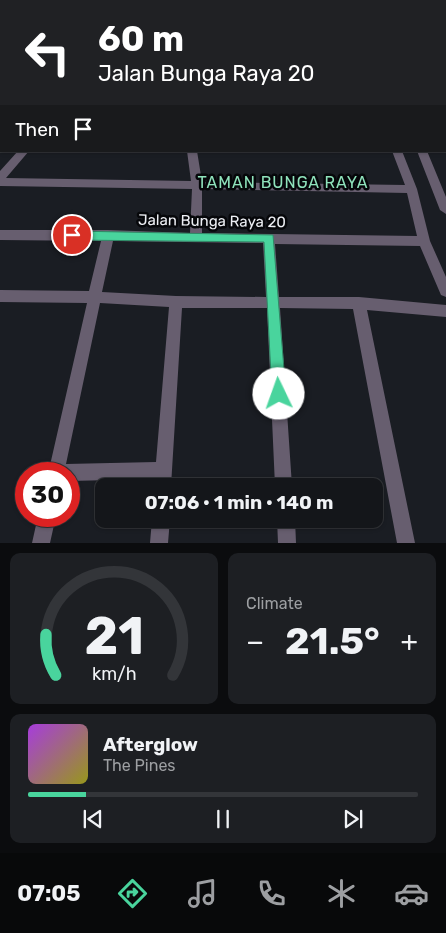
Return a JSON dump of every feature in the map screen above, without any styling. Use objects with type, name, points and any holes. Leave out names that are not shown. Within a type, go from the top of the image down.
[{"type":"street","points":[[0,178],[23,152]]},
{"type":"street","points":[[192,152],[196,186],[196,237]]},
{"type":"street","points":[[396,152],[412,189],[424,241],[446,291]]},
{"type":"street","points":[[422,152],[446,210]]},
{"type":"street","points":[[0,182],[412,189]]},
{"type":"street","name":"Jalan Bunga Raya 20","points":[[0,235],[424,241]]},
{"type":"street","points":[[58,462],[108,236]]},
{"type":"street","points":[[269,238],[284,478]]},
{"type":"street","points":[[1,299],[96,296],[176,302],[359,303],[446,311]]},
{"type":"street","points":[[80,474],[164,478],[176,302]]},
{"type":"street","points":[[359,303],[406,543]]},
{"type":"street","points":[[41,543],[45,527]]},
{"type":"street","points":[[159,543],[160,528]]},
{"type":"street","points":[[286,528],[287,543]]},
{"type":"district","name":"TAMAN BUNGA RAYA","points":[[283,182]]},
{"type":"route","points":[[72,235],[269,238],[279,394]]}]
